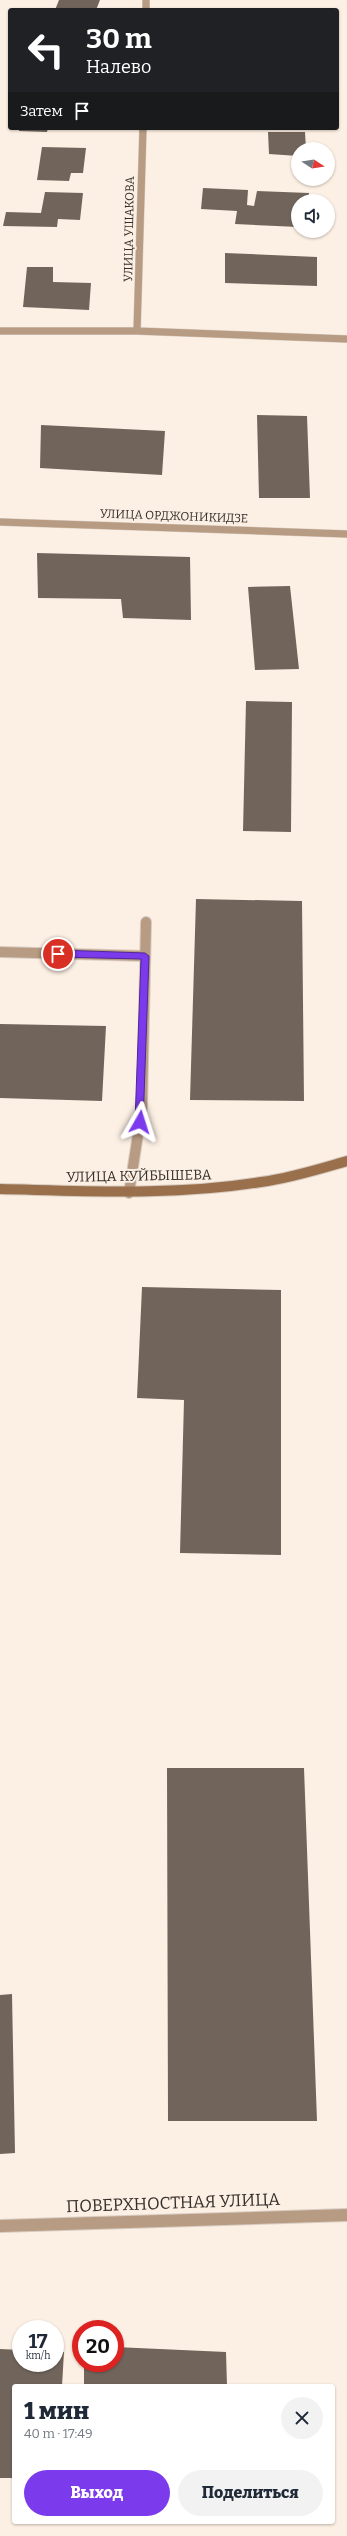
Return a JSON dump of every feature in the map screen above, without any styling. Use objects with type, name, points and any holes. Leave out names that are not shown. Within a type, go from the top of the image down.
[{"type":"street","name":"УЛИЦА УШАКОВА","points":[[137,331],[143,130]]},
{"type":"street","points":[[0,331],[137,331],[347,339]]},
{"type":"street","name":"УЛИЦА ОРДЖОНИКИДЗЕ","points":[[0,522],[347,534]]},
{"type":"street","points":[[129,1193],[142,1108],[146,922]]},
{"type":"street","points":[[0,952],[145,956]]},
{"type":"street","name":"УЛИЦА КУЙБЫШЕВА","points":[[0,1189],[129,1193],[184,1192],[269,1182],[313,1173],[347,1161]]},
{"type":"street","name":"ПОВЕРХНОСТНАЯ УЛИЦА","points":[[0,2226],[347,2215]]},
{"type":"building","points":[[59,0],[100,0],[97,8],[56,8]]},
{"type":"building","points":[[19,130],[48,130],[47,132]]},
{"type":"building","points":[[268,132],[305,132],[306,142],[291,142],[291,156],[269,154]]},
{"type":"building","points":[[42,147],[86,148],[83,173],[71,173],[69,181],[37,180]]},
{"type":"building","points":[[203,188],[248,190],[247,205],[254,206],[257,191],[309,193],[291,194],[291,227],[235,224],[237,211],[201,209]]},
{"type":"building","points":[[45,192],[83,193],[80,220],[58,219],[57,227],[3,226],[6,212],[41,213]]},
{"type":"building","points":[[225,253],[317,257],[317,286],[225,283]]},
{"type":"building","points":[[27,267],[53,267],[53,282],[91,283],[89,310],[23,307]]},
{"type":"building","points":[[257,415],[307,416],[310,498],[259,498]]},
{"type":"building","points":[[41,425],[165,431],[162,475],[40,468]]},
{"type":"building","points":[[37,553],[190,557],[191,620],[123,618],[121,599],[38,598]]},
{"type":"building","points":[[290,586],[299,669],[255,670],[248,587]]},
{"type":"building","points":[[246,701],[292,702],[291,832],[243,831]]},
{"type":"building","points":[[196,899],[302,901],[304,1101],[190,1100]]},
{"type":"building","points":[[0,1024],[106,1026],[102,1101],[0,1098]]},
{"type":"building","points":[[142,1287],[281,1290],[281,1555],[180,1553],[184,1400],[137,1398]]},
{"type":"building","points":[[167,1768],[304,1768],[317,2121],[168,2121]]},
{"type":"building","points":[[12,1994],[15,2153],[0,2154],[0,1995]]},
{"type":"building","points":[[124,2347],[226,2352],[227,2384],[84,2384],[84,2372],[124,2372]]},
{"type":"building","points":[[0,2349],[12,2350],[12,2372],[63,2372],[62,2384],[12,2384],[12,2478],[0,2478]]},
{"type":"route","points":[[58,954],[145,956],[142,1108],[140,1122]]}]
